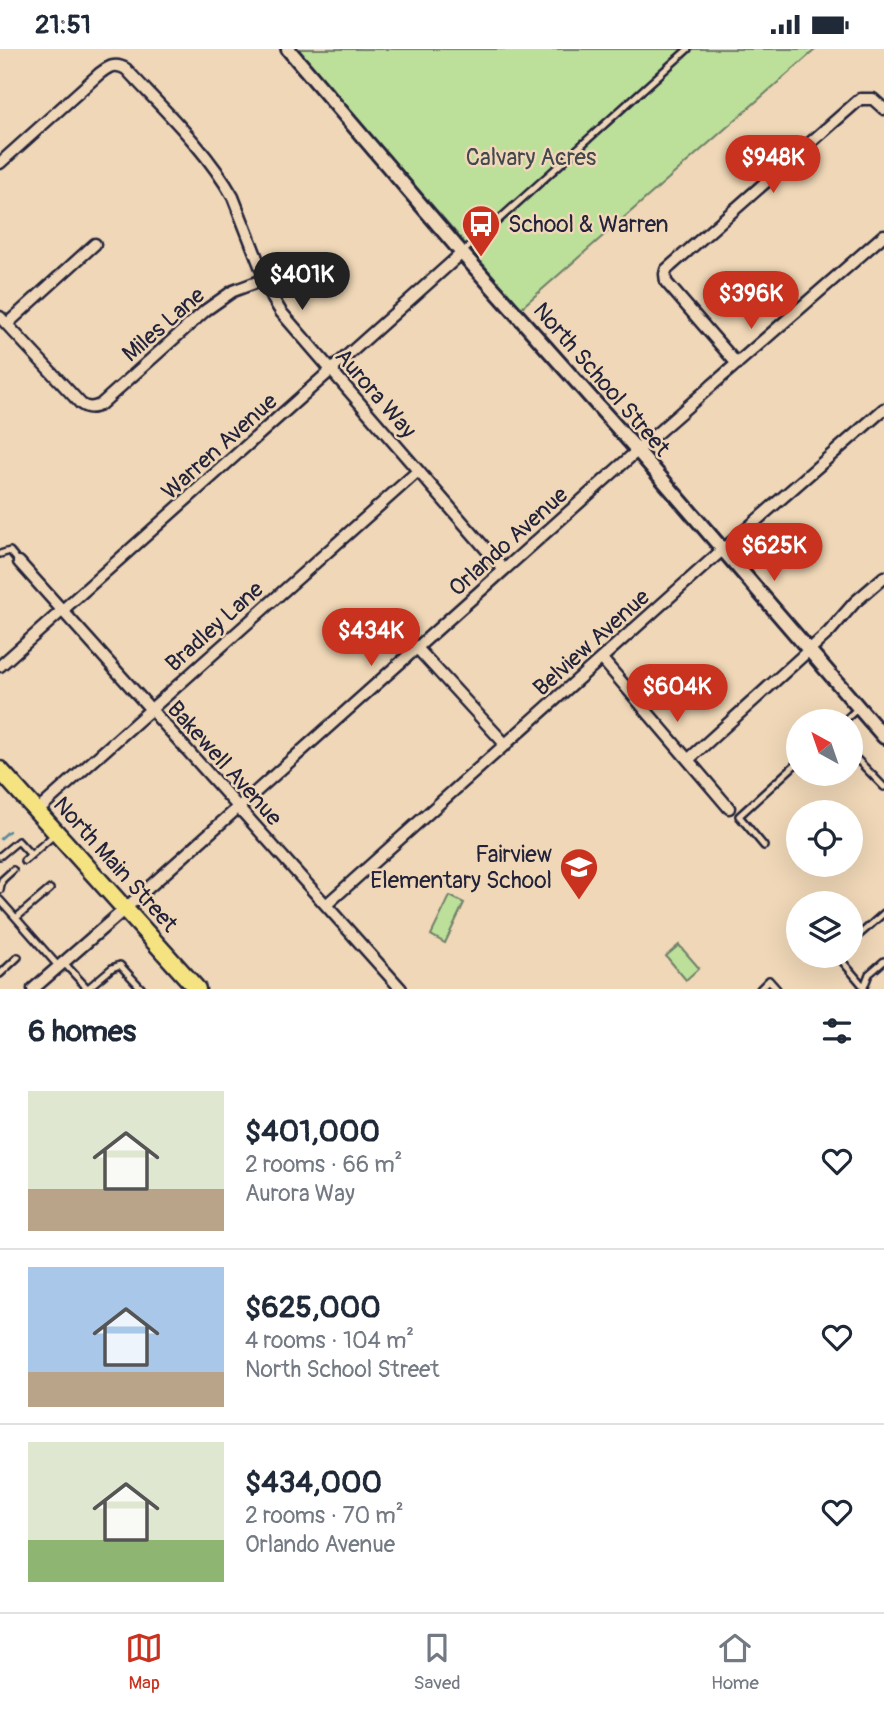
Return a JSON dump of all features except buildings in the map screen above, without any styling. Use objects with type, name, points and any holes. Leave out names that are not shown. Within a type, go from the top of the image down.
[{"type":"main road","name":"North Main Street","points":[[0,770],[197,989]]},
{"type":"street","name":"North School Street","points":[[288,49],[884,737]]},
{"type":"street","name":"Aurora Way","points":[[0,163],[108,67],[116,65],[126,69],[217,171],[233,197],[273,299],[281,312],[504,570]]},
{"type":"street","points":[[737,364],[666,282],[668,267],[860,99],[876,100],[884,109]]},
{"type":"street","name":"Orlando Avenue","points":[[33,989],[638,450],[884,235]]},
{"type":"street","points":[[3,320],[95,244]]},
{"type":"street","name":"Warren Avenue","points":[[0,666],[462,253]]},
{"type":"street","name":"Miles Lane","points":[[3,320],[80,404],[93,408],[100,405],[225,295],[265,279]]},
{"type":"street","name":"Belview Avenue","points":[[326,905],[884,409]]},
{"type":"street","name":"Bradley Lane","points":[[37,811],[418,471]]},
{"type":"street","name":"Bakewell Avenue","points":[[19,562],[401,989]]},
{"type":"street","points":[[688,760],[829,632],[855,602],[884,577]]},
{"type":"street","points":[[417,648],[506,745]]},
{"type":"street","points":[[602,659],[729,808]]},
{"type":"lane","points":[[462,253],[688,49]]},
{"type":"lane","points":[[0,554],[10,551],[19,562]]},
{"type":"lane","points":[[863,765],[884,787]]},
{"type":"lane","points":[[764,846],[739,816],[786,773]]},
{"type":"lane","points":[[24,861],[56,832]]},
{"type":"lane","points":[[0,856],[18,841],[31,855]]},
{"type":"lane","points":[[0,890],[1,879],[13,870]]},
{"type":"lane","points":[[16,918],[50,889]]},
{"type":"lane","points":[[0,900],[61,965],[88,989],[112,968],[120,965],[142,989]]},
{"type":"lane","points":[[863,932],[884,913]]},
{"type":"lane","points":[[0,974],[18,957]]},
{"type":"lane","points":[[847,968],[863,988],[869,974],[884,961]]},
{"type":"lane","points":[[760,989],[769,980],[777,989]]},
{"type":"green space","name":"Calvary Acres","points":[[297,49],[816,49],[521,308]]},
{"type":"green space","points":[[450,896],[464,903],[445,943],[431,935]]},
{"type":"green space","points":[[679,945],[699,968],[686,980],[666,956]]},
{"type":"waterway","points":[[0,839],[9,831]]},
{"type":"place","name":"School & Warren","points":[[481,258]]},
{"type":"place","name":"Fairview Elementary School","points":[[579,901]]}]
